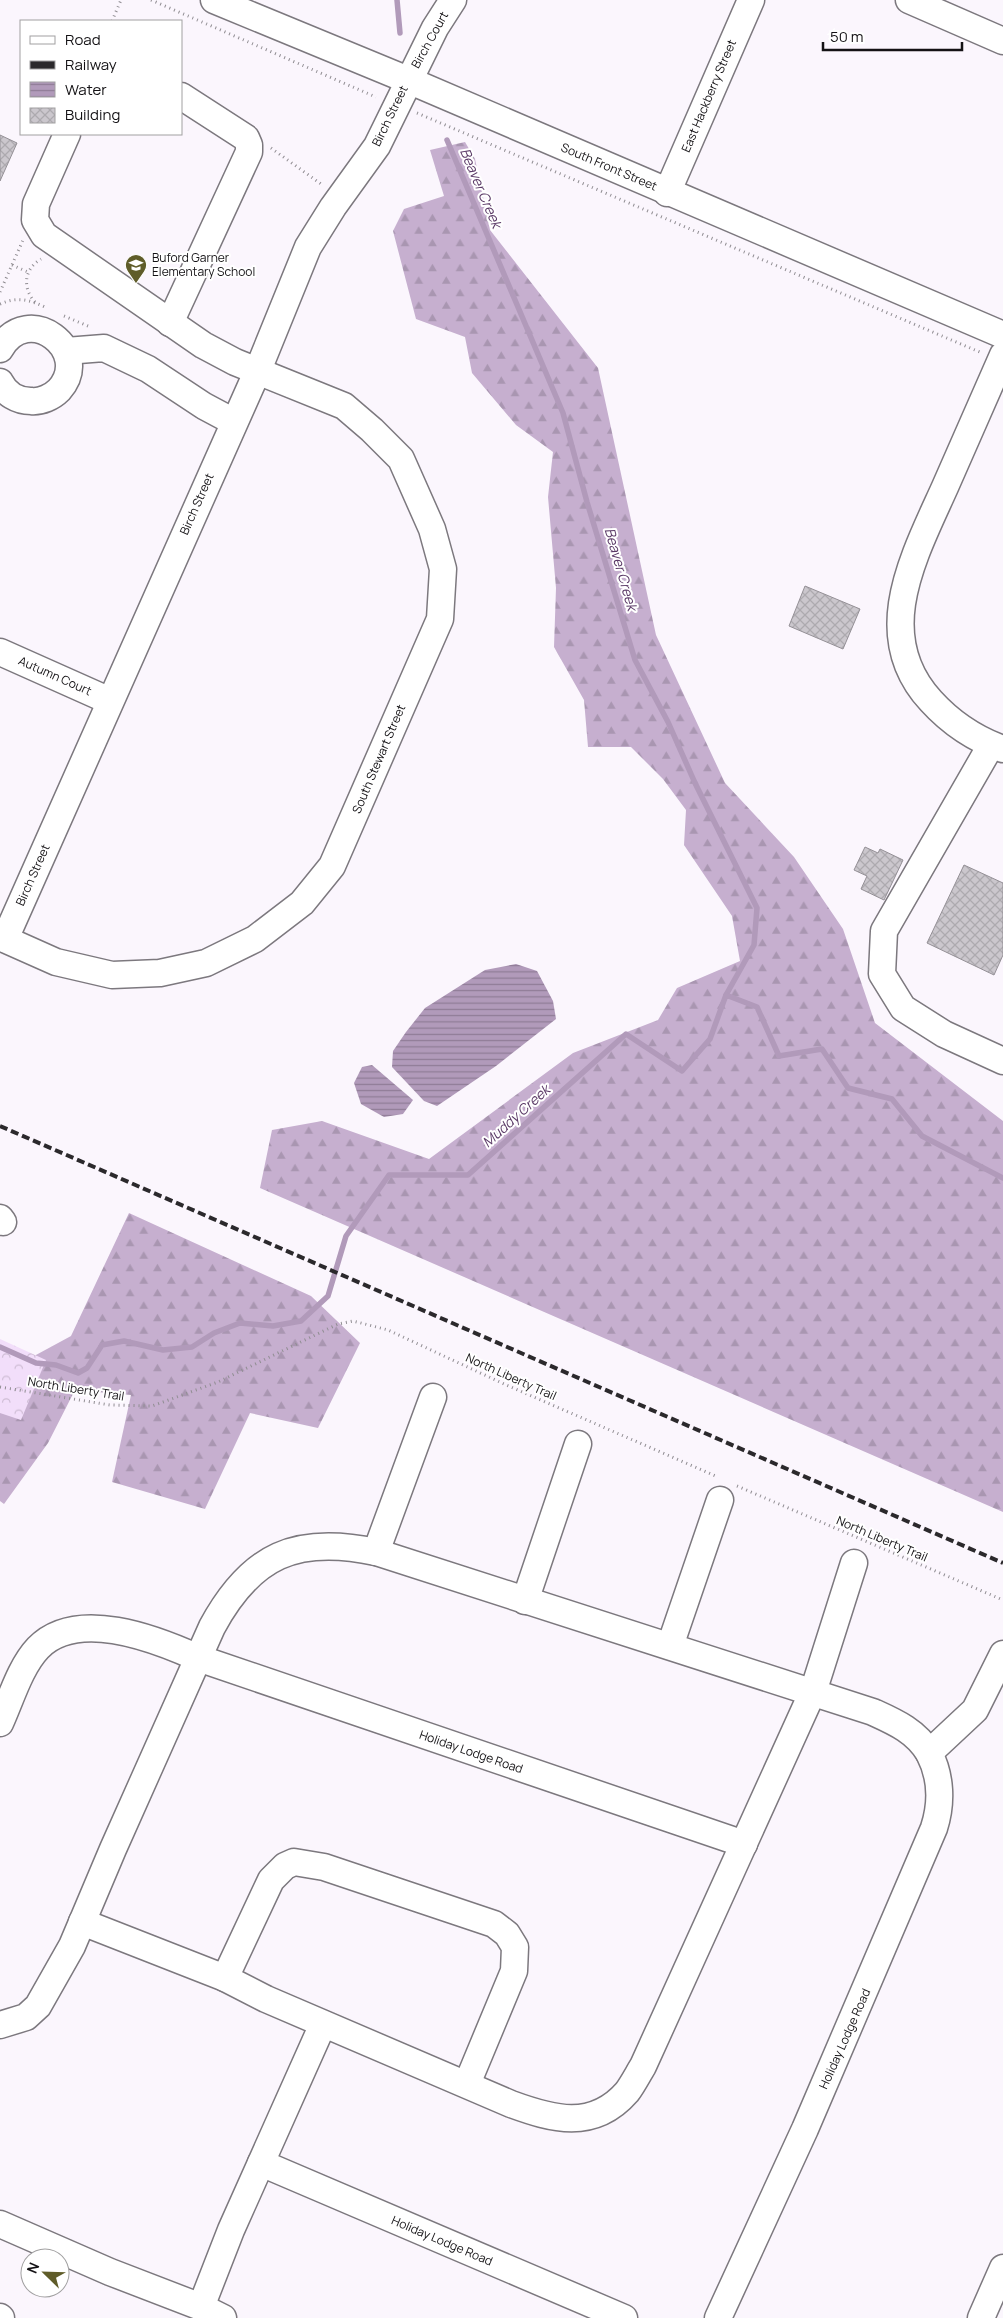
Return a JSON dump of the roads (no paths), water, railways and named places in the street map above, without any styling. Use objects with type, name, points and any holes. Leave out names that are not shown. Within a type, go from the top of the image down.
[{"type":"street","name":"South Front Street","points":[[214,0],[408,80],[1003,336]]},
{"type":"street","name":"Birch Court","points":[[408,80],[435,28],[454,0]]},
{"type":"street","name":"East Hackberry Street","points":[[667,193],[751,0]]},
{"type":"street","points":[[909,0],[1003,41]]},
{"type":"street","name":"Birch Street","points":[[2,938],[258,370],[308,247],[333,207],[377,146],[408,80]]},
{"type":"street","points":[[170,323],[249,152],[250,145],[246,138],[182,97]]},
{"type":"street","name":"South Stewart Street","points":[[2,938],[56,962],[112,975],[160,973],[206,963],[255,939],[302,903],[332,866],[440,618],[443,569],[432,529],[401,459],[372,430],[344,406],[228,358],[170,323],[44,234],[35,220],[36,204],[67,135]]},
{"type":"street","points":[[0,349],[4,342],[14,334],[26,329],[38,329],[50,333],[59,340],[66,351],[69,362],[68,374],[63,385],[55,394],[45,400],[33,402],[22,400],[11,395],[0,382]]},
{"type":"street","points":[[66,351],[104,348],[148,369],[204,406],[234,422]]},
{"type":"street","points":[[993,354],[912,561],[902,601],[900,634],[907,667],[923,692],[949,720],[997,747],[884,931],[882,974],[902,1008],[944,1034],[1003,1061]]},
{"type":"street","name":"Autumn Court","points":[[0,652],[110,701]]},
{"type":"street","points":[[376,1552],[432,1397]]},
{"type":"street","points":[[525,1601],[578,1444]]},
{"type":"street","points":[[670,1646],[725,1488]]},
{"type":"street","name":"Holiday Lodge Road","points":[[0,2025],[26,2017],[38,2006],[72,1946],[198,1658],[225,1602],[233,1591],[262,1565],[279,1556],[302,1548],[323,1545],[348,1546],[376,1552],[670,1646],[810,1694],[873,1712],[911,1732],[929,1753],[938,1777],[939,1808],[934,1828],[805,2129],[718,2318]]},
{"type":"street","points":[[82,1922],[225,1978],[266,1999],[511,2104],[547,2117],[577,2118],[594,2114],[618,2100],[628,2091],[644,2066],[814,1688],[854,1563]]},
{"type":"street","name":"Holiday Lodge Road","points":[[0,1723],[22,1672],[37,1649],[52,1638],[70,1631],[97,1628],[115,1630],[150,1640],[744,1844]]},
{"type":"street","points":[[929,1753],[975,1710],[1003,1654]]},
{"type":"street","points":[[225,1978],[271,1880],[285,1866],[294,1862],[324,1866],[494,1924],[507,1934],[515,1946],[514,1972],[467,2084]]},
{"type":"street","points":[[0,2224],[110,2272],[212,2312],[210,2280],[324,2024]]},
{"type":"street","name":"Holiday Lodge Road","points":[[261,2163],[624,2318]]},
{"type":"street","points":[[981,2318],[1003,2268]]},
{"type":"water","points":[[516,964],[537,971],[553,1001],[556,1019],[496,1066],[437,1106],[424,1101],[392,1067],[393,1051],[425,1008],[485,970]]},
{"type":"water","points":[[372,1065],[413,1100],[403,1114],[384,1117],[361,1104],[354,1083],[362,1067]]},
{"type":"waterway","name":"Beaver Creek","points":[[397,0],[400,33]]},
{"type":"waterway","name":"Beaver Creek","points":[[447,140],[563,413],[587,502],[635,660],[668,722],[695,783],[757,908],[754,945],[726,995]]},
{"type":"waterway","name":"Muddy Creek","points":[[0,1347],[36,1363],[56,1365],[78,1373],[87,1368],[102,1345],[124,1341],[163,1350],[192,1347],[214,1333],[240,1323],[273,1326],[301,1321],[328,1296],[346,1236],[389,1175],[468,1175],[626,1034],[682,1071],[710,1039],[726,995],[757,1007],[779,1056],[822,1049],[848,1088],[892,1099],[922,1136],[1003,1178]]},
{"type":"railway","points":[[0,1126],[1003,1563]]},
{"type":"place","name":"Buford Garner Elementary School","points":[[136,284]]}]
